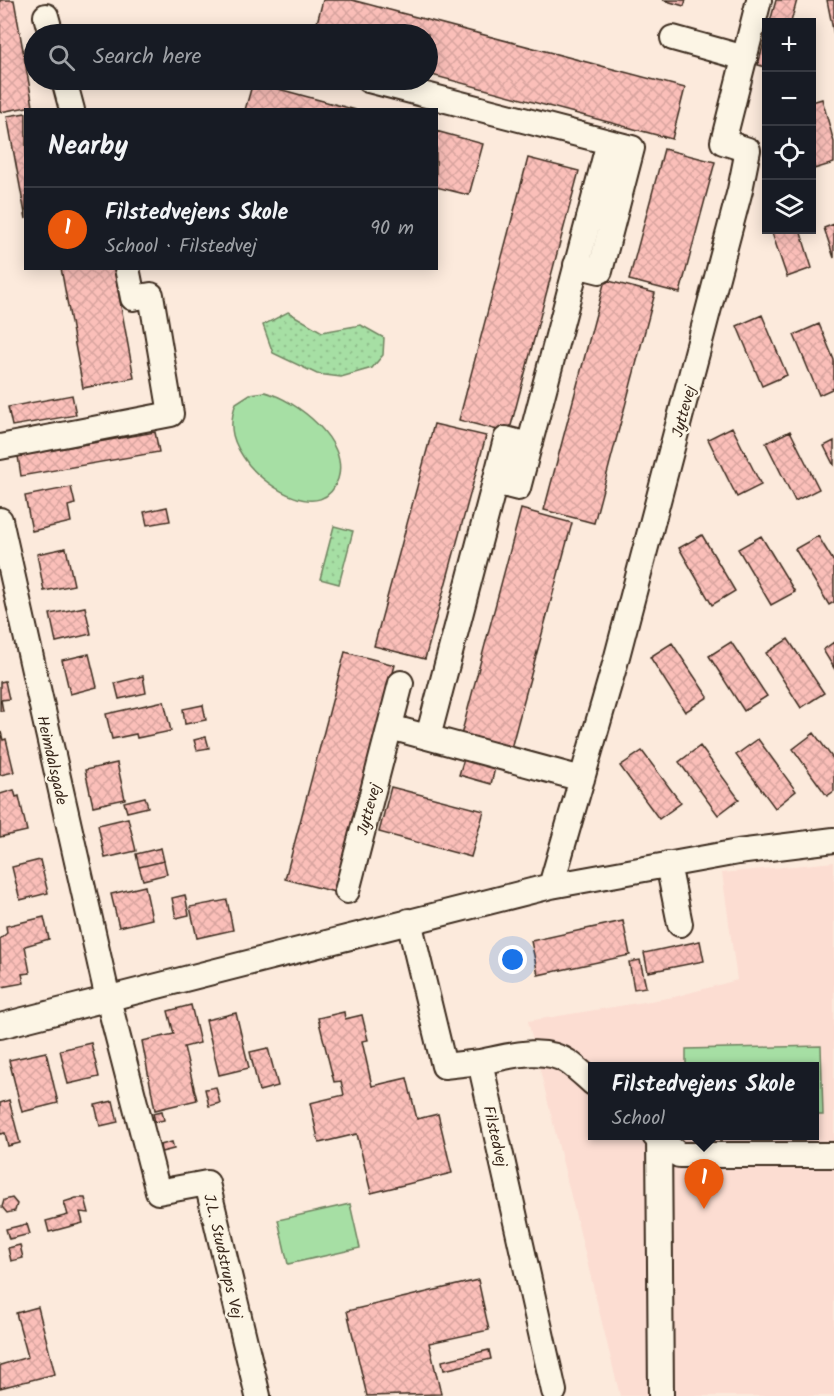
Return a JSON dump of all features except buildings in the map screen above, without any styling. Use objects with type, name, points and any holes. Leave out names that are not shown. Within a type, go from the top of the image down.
[{"type":"street","name":"Jyttevej","points":[[552,886],[660,496],[740,190],[748,150],[723,142],[759,0]]},
{"type":"street","points":[[673,38],[745,58]]},
{"type":"street","points":[[67,90],[71,108]]},
{"type":"street","points":[[407,90],[632,148],[600,271],[576,265],[518,488],[495,482],[429,737]]},
{"type":"street","points":[[0,447],[171,414],[151,295],[133,298],[127,270]]},
{"type":"street","name":"Heimdalsgade","points":[[0,520],[108,999]]},
{"type":"street","name":"Jyttevej","points":[[347,891],[401,683]]},
{"type":"street","points":[[390,727],[582,779]]},
{"type":"street","points":[[0,1026],[552,886],[668,864],[834,840]]},
{"type":"street","points":[[668,864],[680,924]]},
{"type":"street","points":[[409,921],[444,1066],[525,1054],[546,1055],[566,1060],[588,1079]]},
{"type":"street","name":"J.L. Studstrups Vej","points":[[108,999],[158,1192],[207,1184],[258,1396]]},
{"type":"street","name":"Filstedvej","points":[[480,1062],[554,1391]]},
{"type":"street","points":[[658,1140],[661,1396]]},
{"type":"street","points":[[662,1140],[679,1155],[834,1155]]},
{"type":"shaded area","points":[[834,862],[834,1396],[620,1396],[528,1021],[674,997],[737,980],[722,873]]},
{"type":"green space","points":[[288,312],[322,332],[361,325],[384,338],[383,355],[372,368],[341,377],[317,374],[273,353],[263,325]]},
{"type":"green space","points":[[265,392],[278,396],[305,413],[318,424],[336,451],[340,465],[338,479],[331,492],[320,499],[308,500],[295,497],[268,483],[249,465],[235,443],[232,420],[236,403],[250,394]]},
{"type":"green space","points":[[334,526],[353,531],[339,584],[320,579]]},
{"type":"green space","points":[[821,1046],[823,1115],[819,1115],[819,1062],[686,1062],[686,1049]]},
{"type":"green space","points":[[350,1204],[360,1248],[288,1264],[278,1220]]},
{"type":"place","name":"Filstedvejens Skole","points":[[704,1209]]}]
